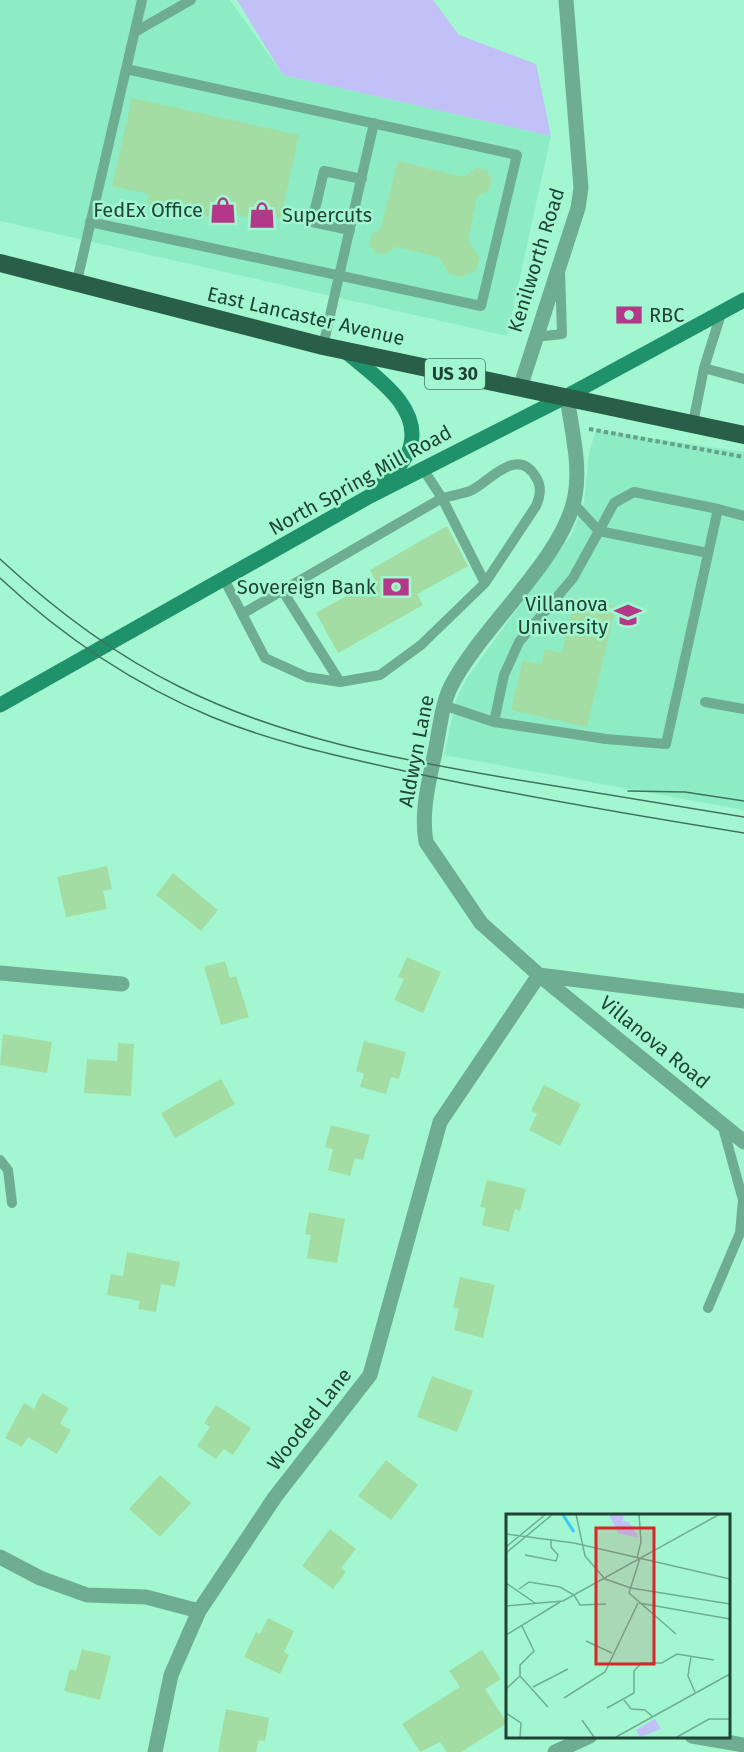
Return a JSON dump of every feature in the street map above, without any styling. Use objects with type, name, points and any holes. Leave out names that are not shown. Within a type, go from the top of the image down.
[{"type":"highway","name":"East Lancaster Avenue","points":[[0,263],[323,346],[744,435]]},
{"type":"main road","name":"North Spring Mill Road","points":[[0,705],[370,496],[567,396],[744,300]]},
{"type":"main road","points":[[344,350],[396,396],[409,418],[410,448],[370,496]]},
{"type":"street","name":"Kenilworth Road","points":[[520,388],[578,208],[581,188],[566,0]]},
{"type":"street","name":"Aldwyn Lane","points":[[538,975],[481,923],[426,842],[423,828],[426,802],[450,688],[467,659],[542,561],[564,526],[573,503],[576,466],[567,396]]},
{"type":"street","points":[[0,973],[122,984]]},
{"type":"street","points":[[538,975],[744,1001]]},
{"type":"street","name":"Villanova Road","points":[[538,975],[744,1142]]},
{"type":"street","name":"Wooded Lane","points":[[155,1752],[171,1675],[199,1611],[275,1497],[370,1375],[440,1122],[538,975]]},
{"type":"street","points":[[0,1557],[40,1578],[87,1595],[146,1597],[199,1611]]},
{"type":"street","points":[[555,1752],[588,1737]]},
{"type":"street","points":[[698,1737],[744,1745]]},
{"type":"lane","points":[[77,281],[142,0]]},
{"type":"lane","points":[[135,32],[191,0]]},
{"type":"lane","points":[[90,222],[481,306],[517,155],[126,69]]},
{"type":"lane","points":[[323,346],[374,123]]},
{"type":"lane","points":[[350,230],[312,222],[324,171],[362,179]]},
{"type":"lane","points":[[535,337],[562,334],[560,261]]},
{"type":"lane","points":[[693,423],[704,368],[720,314]]},
{"type":"lane","points":[[704,368],[744,379]]},
{"type":"lane","points":[[224,579],[242,614],[265,658],[308,677],[340,682],[380,675],[404,660],[485,583],[536,506],[541,490],[538,481],[528,468],[512,465],[496,471],[471,490],[442,498],[242,614]]},
{"type":"lane","points":[[423,469],[442,498],[485,583]]},
{"type":"lane","points":[[494,722],[504,675],[519,642],[573,578],[614,503],[634,492],[744,516]]},
{"type":"lane","points":[[573,503],[599,531],[708,553]]},
{"type":"lane","points":[[446,706],[494,722],[606,739],[666,744],[718,509]]},
{"type":"lane","points":[[282,590],[340,682]]},
{"type":"lane","points":[[705,702],[744,709]]},
{"type":"lane","points":[[708,1308],[740,1233],[743,1200],[722,1124]]},
{"type":"lane","points":[[0,1160],[8,1170],[12,1203]]},
{"type":"path","points":[[572,434],[584,435],[590,428],[744,457]]},
{"type":"shaded area","points":[[0,0],[230,0],[283,75],[551,136],[507,336],[0,221]]},
{"type":"shaded area","points":[[237,0],[433,0],[459,35],[536,64],[551,136],[283,75]]},
{"type":"shaded area","name":"Villanova University","points":[[596,430],[744,452],[744,810],[444,755],[456,700],[467,678],[572,534],[584,502],[589,454]]},
{"type":"building","points":[[132,98],[299,135],[281,217],[270,222],[232,214],[231,222],[147,203],[149,194],[112,186]]},
{"type":"building","points":[[398,161],[464,177],[477,167],[486,170],[492,180],[489,190],[477,197],[468,241],[480,258],[476,270],[462,277],[450,274],[438,257],[397,247],[384,254],[376,253],[369,245],[372,234],[380,230]]},
{"type":"building","name":"Sovereign Bank","points":[[447,526],[468,566],[417,594],[423,605],[338,653],[316,613],[375,580],[370,570]]},
{"type":"building","points":[[575,597],[616,606],[587,727],[511,710],[523,660],[541,665],[545,649],[562,653]]},
{"type":"building","points":[[107,866],[112,889],[103,891],[107,909],[66,917],[57,877]]},
{"type":"building","points":[[173,873],[218,910],[201,931],[156,895]]},
{"type":"building","points":[[407,957],[441,972],[423,1013],[394,1000],[404,979],[398,977]]},
{"type":"building","points":[[225,961],[230,978],[236,976],[249,1017],[221,1025],[204,967]]},
{"type":"building","points":[[3,1034],[52,1042],[47,1073],[0,1065]]},
{"type":"building","points":[[364,1041],[406,1052],[399,1079],[391,1077],[386,1094],[360,1087],[364,1074],[356,1071]]},
{"type":"building","points":[[118,1043],[134,1044],[131,1096],[84,1093],[87,1059],[117,1061]]},
{"type":"building","points":[[221,1079],[235,1104],[175,1138],[161,1113]]},
{"type":"building","points":[[544,1085],[581,1104],[560,1146],[529,1130],[537,1114],[531,1111]]},
{"type":"building","points":[[331,1125],[370,1135],[363,1160],[355,1158],[350,1176],[328,1170],[333,1149],[325,1147]]},
{"type":"building","points":[[487,1180],[526,1189],[520,1211],[515,1209],[509,1232],[482,1225],[486,1208],[480,1207]]},
{"type":"building","points":[[309,1212],[345,1219],[337,1263],[307,1258],[311,1235],[305,1234]]},
{"type":"building","points":[[127,1252],[180,1262],[175,1287],[161,1284],[156,1312],[138,1309],[140,1301],[107,1295],[111,1274],[123,1276]]},
{"type":"building","points":[[460,1277],[495,1285],[483,1338],[454,1330],[459,1309],[453,1307]]},
{"type":"building","points":[[432,1376],[473,1391],[457,1432],[417,1417]]},
{"type":"building","points":[[42,1393],[69,1408],[60,1424],[71,1430],[57,1454],[28,1437],[22,1447],[5,1438],[24,1403],[34,1409]]},
{"type":"building","points":[[216,1405],[251,1428],[233,1455],[224,1449],[216,1459],[197,1446],[210,1427],[204,1423]]},
{"type":"building","points":[[386,1460],[418,1485],[391,1520],[358,1496]]},
{"type":"building","points":[[160,1475],[191,1503],[160,1537],[129,1509]]},
{"type":"building","points":[[330,1529],[356,1549],[341,1568],[346,1572],[333,1589],[302,1566]]},
{"type":"building","points":[[268,1618],[294,1631],[284,1652],[289,1655],[280,1674],[244,1657],[256,1632],[260,1634]]},
{"type":"building","points":[[82,1649],[111,1656],[100,1700],[64,1691],[70,1669],[76,1671]]},
{"type":"building","points":[[482,1650],[501,1679],[485,1689],[506,1724],[461,1752],[447,1752],[440,1742],[420,1752],[402,1724],[460,1687],[449,1671]]},
{"type":"building","points":[[226,1709],[269,1718],[265,1741],[259,1740],[256,1752],[218,1752]]},
{"type":"tram line","points":[[0,559],[63,613],[131,660],[180,687],[259,720],[340,744],[423,763],[744,817]]},
{"type":"tram line","points":[[0,578],[73,639],[127,674],[183,704],[236,726],[309,749],[450,781],[744,833]]},
{"type":"tram line","points":[[628,791],[685,792],[744,801]]},
{"type":"place","name":"FedEx Office","points":[[223,210]]},
{"type":"place","name":"Supercuts","points":[[262,215]]},
{"type":"place","name":"RBC","points":[[629,315]]},
{"type":"place","name":"Sovereign Bank","points":[[396,587]]},
{"type":"place","name":"Villanova University","points":[[628,615]]}]
